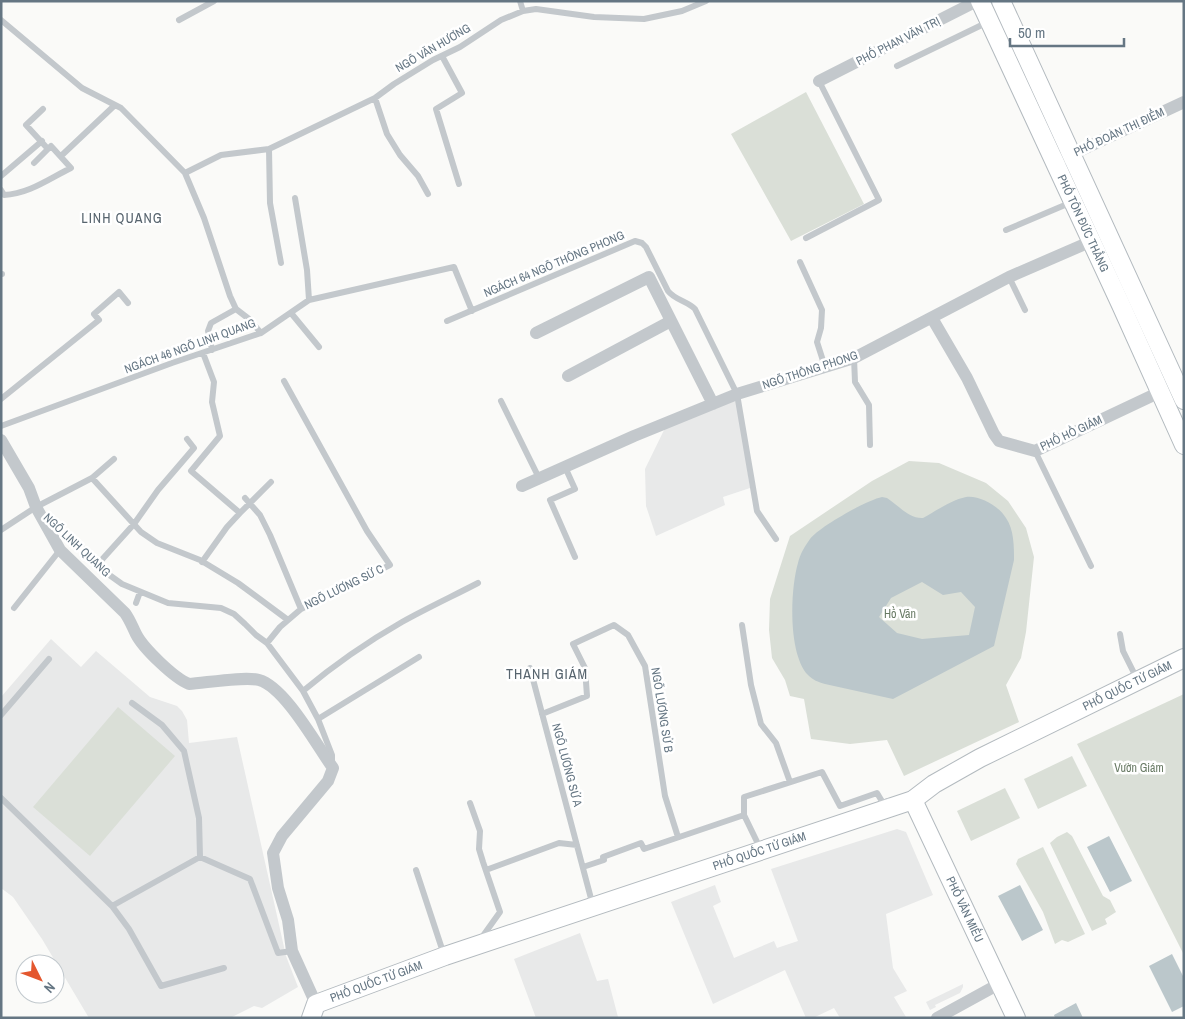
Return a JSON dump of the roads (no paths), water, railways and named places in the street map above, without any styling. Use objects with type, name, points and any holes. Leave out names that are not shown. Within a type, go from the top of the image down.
[{"type":"street","name":"PHỐ TÔN ĐỨC THẮNG","points":[[979,1],[1092,241],[1184,445]]},
{"type":"street","name":"PHỐ PHAN VĂN TRỊ","points":[[819,81],[979,1]]},
{"type":"street","name":"PHỐ TÔN ĐỨC THẮNG","points":[[1001,1],[1184,400]]},
{"type":"street","name":"PHỐ ĐOÀN THỊ ĐIỂM","points":[[1055,162],[1184,102]]},
{"type":"street","name":"NGÕ THÔNG PHONG","points":[[522,486],[634,436],[737,394],[854,358],[1009,277],[1092,241]]},
{"type":"street","points":[[536,332],[649,277],[713,404]]},
{"type":"street","name":"PHỐ HỒ GIÁM","points":[[932,318],[967,378],[994,434],[999,440],[1035,451],[1160,392]]},
{"type":"street","points":[[568,376],[671,321]]},
{"type":"street","points":[[1135,336],[1152,329]]},
{"type":"street","name":"NGÕ LINH QUANG","points":[[1,440],[7,457],[29,488],[36,507]]},
{"type":"street","points":[[36,507],[60,550],[126,613],[133,624],[136,635],[154,657],[180,681],[189,684],[248,678],[260,680],[272,687],[291,707],[332,768],[328,781],[282,836],[273,853],[278,888],[288,920],[292,951],[314,1011]]},
{"type":"street","name":"PHỐ QUỐC TỬ GIÁM","points":[[314,1011],[445,956],[761,851],[912,796],[980,758],[1184,658]]},
{"type":"street","name":"PHỐ VĂN MIẾU","points":[[912,796],[1016,1018]]},
{"type":"street","points":[[937,1018],[999,984]]},
{"type":"lane","points":[[179,20],[214,1]]},
{"type":"lane","points":[[520,1],[523,11]]},
{"type":"lane","name":"NGÕ VĂN HƯƠNG","points":[[185,173],[221,154],[269,149],[375,98],[394,84],[460,47],[501,20],[523,11],[536,9],[594,17],[644,19],[682,10],[706,1]]},
{"type":"lane","points":[[1,20],[82,88],[121,108],[185,173],[204,218],[236,309],[250,319],[261,333]]},
{"type":"lane","points":[[897,66],[990,22]]},
{"type":"lane","points":[[442,56],[462,93],[436,109],[459,184]]},
{"type":"lane","points":[[806,238],[879,200],[819,81]]},
{"type":"lane","points":[[375,98],[387,134],[400,155],[418,176],[428,194]]},
{"type":"lane","points":[[61,156],[115,105]]},
{"type":"lane","points":[[43,109],[26,125],[48,149]]},
{"type":"lane","points":[[1,176],[42,141]]},
{"type":"lane","points":[[1,190],[4,195],[26,191],[71,168],[52,146],[34,163]]},
{"type":"lane","points":[[269,149],[270,203],[281,264]]},
{"type":"lane","points":[[295,198],[307,270],[309,300]]},
{"type":"lane","points":[[1006,230],[1073,202]]},
{"type":"lane","name":"NGÁCH 64 NGÕ THÔNG PHONG","points":[[472,311],[635,241],[639,242],[646,247],[672,296],[686,302],[695,309],[737,394]]},
{"type":"lane","points":[[800,262],[822,310],[822,328],[817,342],[825,367]]},
{"type":"lane","name":"NGÁCH 46 NGÕ LINH QUANG","points":[[1,426],[261,333],[309,300],[454,267],[472,311]]},
{"type":"lane","points":[[1009,277],[1025,310]]},
{"type":"lane","points":[[1,400],[99,320],[94,314],[120,292],[128,303]]},
{"type":"lane","points":[[212,350],[208,331],[211,322],[236,309]]},
{"type":"lane","points":[[447,321],[472,311]]},
{"type":"lane","points":[[291,313],[319,347]]},
{"type":"lane","points":[[203,353],[214,382],[212,402],[220,436],[191,471],[240,513]]},
{"type":"lane","points":[[854,358],[856,382],[869,405],[870,445]]},
{"type":"lane","name":"NGÕ LƯƠNG SỬ C","points":[[267,644],[280,627],[301,608],[390,565],[368,531],[284,381]]},
{"type":"lane","points":[[737,394],[757,511],[776,539]]},
{"type":"lane","points":[[501,401],[539,478]]},
{"type":"lane","points":[[98,564],[134,524],[158,490],[194,448],[187,439]]},
{"type":"lane","points":[[1035,451],[1091,566]]},
{"type":"lane","points":[[188,456],[197,464]]},
{"type":"lane","points":[[1,530],[36,507],[92,478],[114,459]]},
{"type":"lane","points":[[565,467],[575,489],[550,500],[575,557]]},
{"type":"lane","points":[[92,478],[141,532],[157,543],[202,562],[238,583],[288,620]]},
{"type":"lane","points":[[202,562],[227,526],[240,513],[247,500],[271,482]]},
{"type":"lane","points":[[247,500],[260,515],[270,535],[301,608]]},
{"type":"lane","name":"NGÕ LINH QUANG","points":[[36,507],[85,550],[108,574],[122,584],[168,603],[220,608],[234,614],[267,644]]},
{"type":"lane","points":[[14,608],[60,550]]},
{"type":"lane","points":[[303,691],[325,673],[402,622],[478,583]]},
{"type":"lane","points":[[136,603],[140,592]]},
{"type":"lane","name":"NGÕ LƯƠNG SỬ B","points":[[542,714],[587,696],[585,668],[572,644],[614,625],[628,635],[645,666],[665,796],[678,837]]},
{"type":"lane","points":[[742,625],[751,685],[761,724],[776,743],[790,782]]},
{"type":"lane","points":[[1120,634],[1124,651],[1138,680]]},
{"type":"lane","points":[[267,644],[303,691],[318,719],[332,755],[332,768]]},
{"type":"lane","points":[[318,719],[419,657]]},
{"type":"lane","points":[[1,715],[49,659]]},
{"type":"lane","name":"NGÕ LƯƠNG SỬ A","points":[[530,668],[593,907]]},
{"type":"lane","points":[[132,703],[162,725],[184,750],[199,818],[200,857]]},
{"type":"lane","points":[[761,851],[744,815],[744,797],[822,772],[840,806],[877,792],[882,803],[912,796]]},
{"type":"lane","points":[[1,798],[112,906],[129,929],[161,986],[224,968]]},
{"type":"lane","points":[[470,803],[480,831],[479,849],[500,912],[476,946]]},
{"type":"lane","points":[[583,868],[604,860],[603,856],[641,843],[644,849],[744,815]]},
{"type":"lane","points":[[486,870],[559,843],[577,845]]},
{"type":"lane","points":[[112,906],[200,857]]},
{"type":"lane","points":[[200,857],[250,879],[278,952],[292,951]]},
{"type":"lane","points":[[416,870],[445,956]]},
{"type":"district","name":"LINH QUANG","points":[[122,218]]},
{"type":"district","name":"THANH GIÁM","points":[[547,674]]},
{"type":"park label","name":"Hồ Văn","points":[[900,614]]},
{"type":"park label","name":"Vườn Giám","points":[[1139,768]]}]
